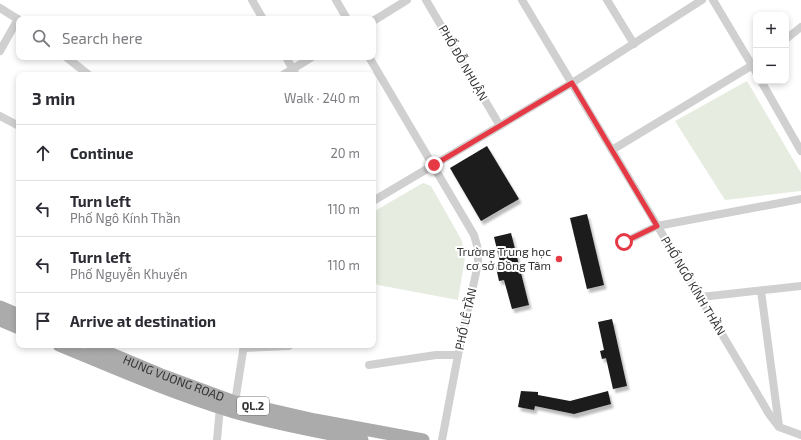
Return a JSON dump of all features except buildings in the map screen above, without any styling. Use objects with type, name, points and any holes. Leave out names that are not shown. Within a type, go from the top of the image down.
[{"type":"main road","points":[[0,307],[16,314]]},
{"type":"main road","points":[[0,320],[16,327]]},
{"type":"main road","name":"HUNG VUONG ROAD","points":[[66,348],[156,386],[220,402],[235,402],[315,420],[423,440]]},
{"type":"main road","name":"HUNG VUONG ROAD","points":[[97,348],[220,402],[235,412],[362,440]]},
{"type":"street","points":[[252,0],[261,16]]},
{"type":"street","points":[[336,0],[345,16]]},
{"type":"street","points":[[376,18],[407,0]]},
{"type":"street","name":"PHỐ ĐỖ NHUẬN","points":[[426,0],[500,126]]},
{"type":"street","name":"PHỐ NGÔ KÍNH THẦN","points":[[522,0],[701,297],[769,414],[779,427]]},
{"type":"street","points":[[607,0],[634,44]]},
{"type":"street","points":[[376,199],[572,83],[702,0]]},
{"type":"street","points":[[713,0],[753,64]]},
{"type":"street","points":[[0,8],[16,19]]},
{"type":"street","points":[[0,51],[16,23]]},
{"type":"street","points":[[789,37],[801,27]]},
{"type":"street","points":[[70,60],[86,72]]},
{"type":"street","points":[[288,60],[294,72],[308,60]]},
{"type":"street","name":"PHỐ LÊ TẦN","points":[[372,60],[474,235],[478,249],[478,264],[458,355],[442,440]]},
{"type":"street","points":[[612,150],[753,68]]},
{"type":"street","points":[[763,84],[801,151]]},
{"type":"street","points":[[0,116],[16,124]]},
{"type":"street","points":[[624,242],[657,226],[801,199]]},
{"type":"street","points":[[701,297],[801,286]]},
{"type":"street","points":[[761,290],[779,427],[801,434]]},
{"type":"street","points":[[235,402],[244,348]]},
{"type":"street","points":[[369,365],[436,355],[458,355]]},
{"type":"street","points":[[217,440],[220,402]]},
{"type":"shaded area","points":[[747,81],[801,173],[801,191],[725,200],[675,121]]},
{"type":"shaded area","points":[[423,183],[431,186],[462,241],[465,258],[458,300],[376,283],[376,210]]},
{"type":"place","name":"Trường Trung học cơ sở Đồng Tâm","points":[[559,259]]},
{"type":"route","points":[[434,165],[572,83],[657,226],[624,242]]}]
